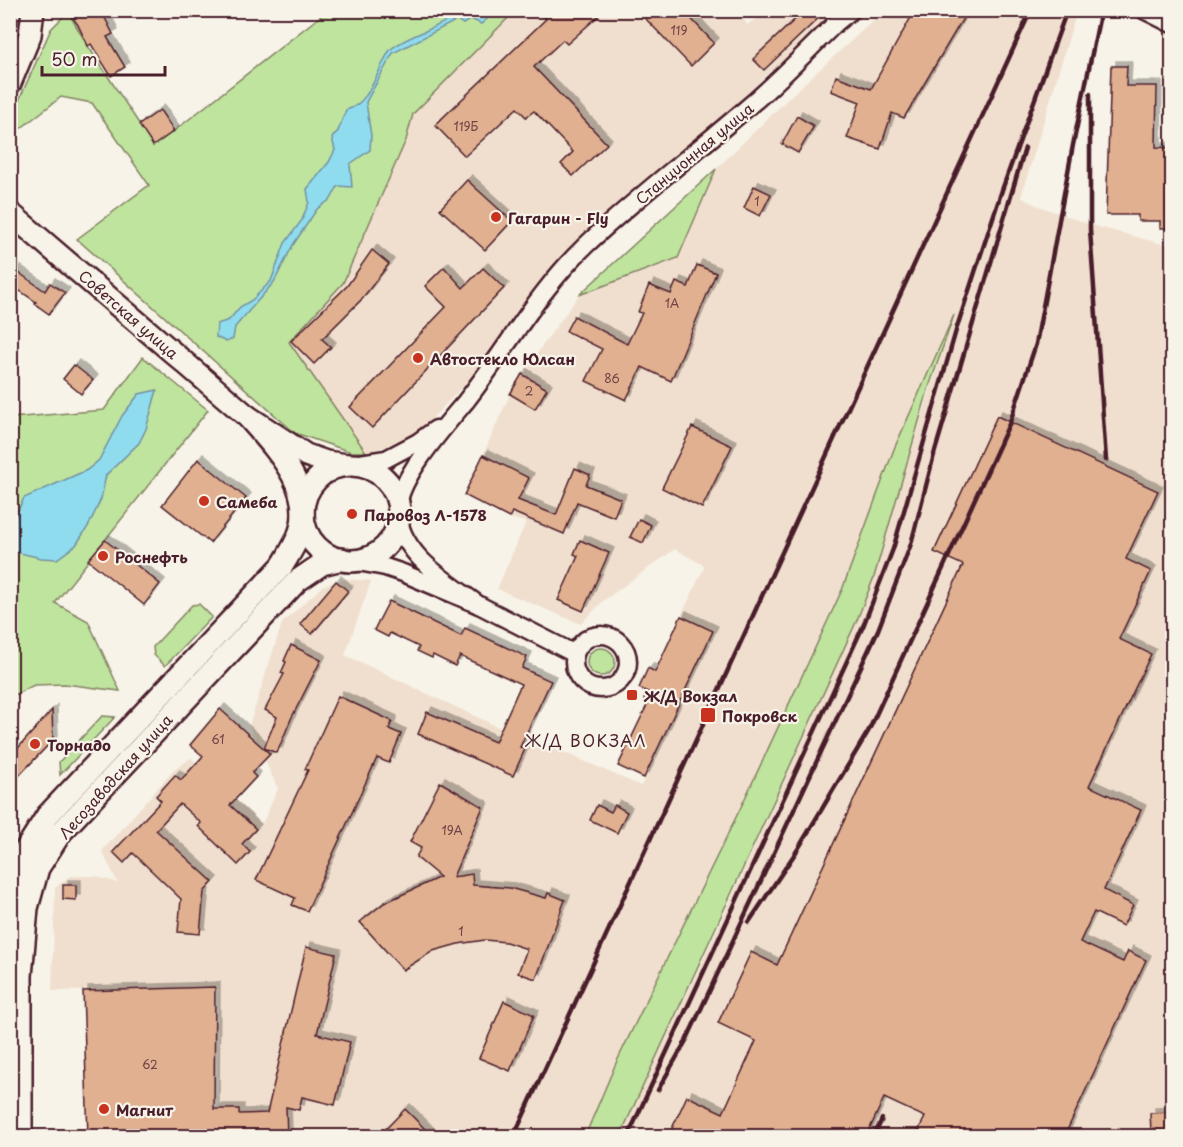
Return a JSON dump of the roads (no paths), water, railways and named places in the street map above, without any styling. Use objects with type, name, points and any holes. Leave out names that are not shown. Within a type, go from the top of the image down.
[{"type":"main road","points":[[10,82],[30,35],[33,10]]},
{"type":"main road","name":"Советская улица","points":[[10,213],[247,416],[306,455],[326,462],[347,465]]},
{"type":"main road","name":"Советская улица","points":[[247,416],[281,454],[300,493],[303,517]]},
{"type":"main road","points":[[347,465],[374,470],[383,477],[393,490],[398,507],[394,532],[386,546],[369,557],[353,560],[327,554],[316,545],[307,532],[303,517],[305,498],[315,481],[336,467],[347,465]]},
{"type":"main road","name":"Лесозаводская улица","points":[[10,895],[21,857],[47,816],[282,566],[299,536],[303,517]]},
{"type":"main road","name":"Лесозаводская улица","points":[[21,1137],[16,977],[27,908],[39,868],[61,832],[297,581],[322,564],[342,559]]},
{"type":"street","name":"Станционная улица","points":[[398,507],[407,481],[427,450],[556,278],[585,246],[750,106],[852,10]]},
{"type":"street","points":[[1144,10],[1173,24]]},
{"type":"street","name":"Станционная улица","points":[[347,465],[386,459],[418,442],[454,416]]},
{"type":"street","points":[[398,507],[402,532],[411,547],[426,564],[479,605]]},
{"type":"street","points":[[342,559],[385,567],[479,605],[575,654]]},
{"type":"water","points":[[460,10],[485,11],[487,19],[481,24],[471,19],[463,24],[457,20],[393,53],[366,102],[371,136],[370,150],[350,164],[352,187],[338,186],[331,199],[317,209],[293,245],[274,282],[235,327],[233,339],[226,342],[216,337],[217,324],[229,320],[240,307],[252,300],[271,281],[285,243],[302,220],[309,202],[307,189],[329,162],[335,150],[332,138],[338,131],[346,110],[360,103],[365,97],[390,50],[444,22]]},
{"type":"water","points":[[157,390],[146,429],[139,443],[106,475],[101,499],[89,525],[76,545],[57,559],[16,552],[11,562],[11,525],[24,498],[87,470],[99,460],[122,416],[139,394]]},
{"type":"railway","points":[[514,1136],[1031,10]]},
{"type":"railway","points":[[628,1136],[864,624],[893,549],[957,327],[1002,190],[1067,10]]},
{"type":"railway","points":[[749,922],[798,849],[869,730],[1010,422],[1036,344],[1101,10]]},
{"type":"railway","points":[[1090,94],[1090,230],[1106,460]]},
{"type":"railway","points":[[658,1090],[687,1039],[878,630],[911,544],[935,451],[1025,148]]},
{"type":"railway","points":[[874,1136],[882,1119]]},
{"type":"place","name":"Гагарин - Fly","points":[[496,217]]},
{"type":"place","name":"Автостекло Юлсан","points":[[418,358]]},
{"type":"place","name":"Самеба","points":[[204,501]]},
{"type":"place","name":"Паровоз Л-1578","points":[[352,514]]},
{"type":"place","name":"Роснефть","points":[[103,556]]},
{"type":"place","name":"Ж/Д Вокзал","points":[[632,695]]},
{"type":"place","name":"Покровск","points":[[708,715]]},
{"type":"place","name":"Торнадо","points":[[35,744]]},
{"type":"place","name":"Магнит","points":[[104,1109]]},
{"type":"district","name":"Ж/Д ВОКЗАЛ","points":[[586,740]]}]
